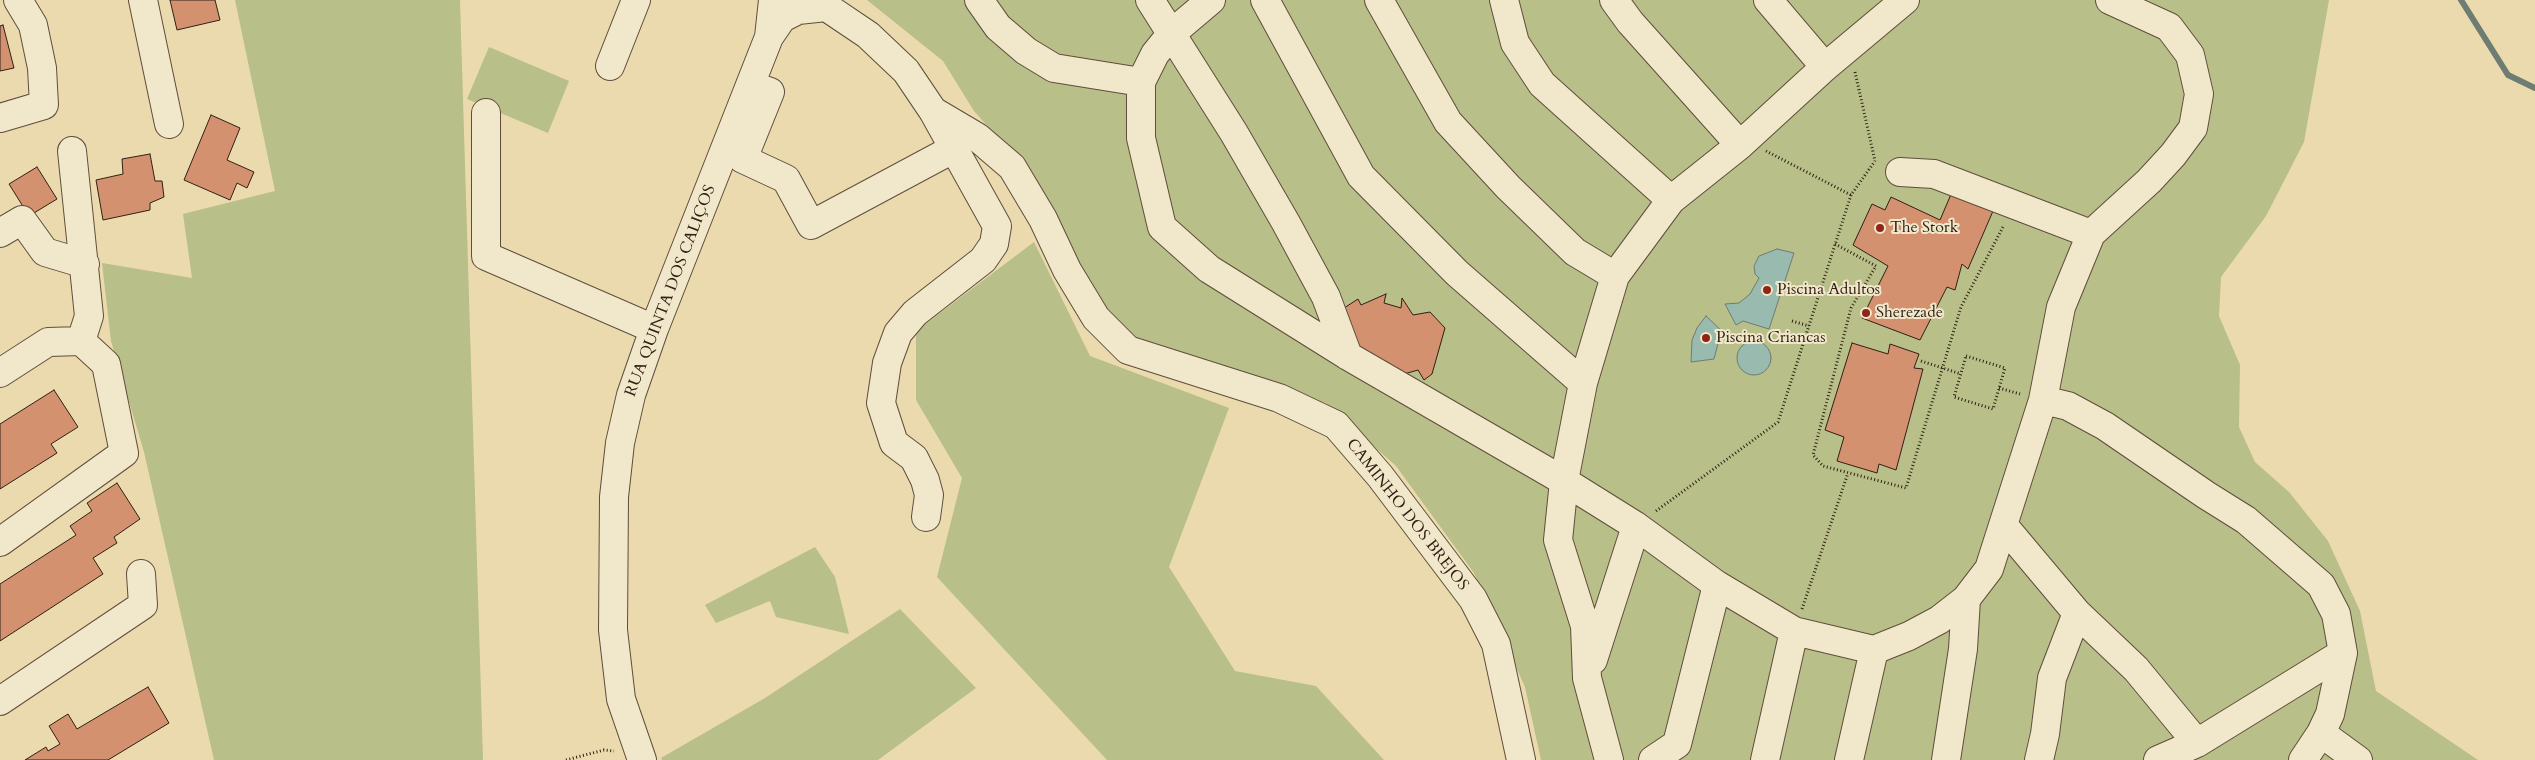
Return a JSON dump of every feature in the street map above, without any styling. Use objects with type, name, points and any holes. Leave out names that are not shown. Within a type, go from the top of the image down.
[{"type":"street","points":[[0,118],[44,105],[42,68],[33,25],[18,0]]},
{"type":"street","points":[[143,0],[169,124]]},
{"type":"street","points":[[610,66],[636,0]]},
{"type":"street","points":[[769,37],[773,0]]},
{"type":"street","points":[[979,0],[998,28],[1026,51],[1054,68],[1141,82]]},
{"type":"street","points":[[1150,0],[1172,33],[1286,223],[1326,297],[1348,356]]},
{"type":"street","points":[[1211,0],[1172,33],[1155,54],[1141,82],[1140,138],[1162,227],[1210,269],[1348,356],[1564,481],[1636,526],[1717,585],[1794,631],[1874,650],[1909,636],[1939,620],[1966,599],[1989,569],[2043,400],[2061,307],[2091,234],[2149,181],[2173,155],[2193,128],[2199,94],[2190,55],[2169,27],[2110,0]]},
{"type":"street","points":[[1265,0],[1361,176],[1457,273],[1583,383]]},
{"type":"street","points":[[1379,0],[1448,122],[1508,187],[1574,252],[1615,276]]},
{"type":"street","points":[[1504,0],[1515,43],[1542,84],[1671,200]]},
{"type":"street","points":[[1614,0],[1630,22],[1743,143]]},
{"type":"street","points":[[1768,0],[1824,68]]},
{"type":"street","points":[[1609,760],[1588,678],[1585,626],[1558,540],[1564,481],[1583,383],[1615,276],[1671,200],[1743,143],[1824,68],[1901,2]]},
{"type":"street","points":[[769,37],[782,18],[798,10],[821,3]]},
{"type":"street","name":"CAMINHO DOS BREJOS","points":[[821,3],[868,35],[906,71],[933,111],[977,136],[1012,167],[1043,219],[1067,270],[1096,318],[1128,350],[1279,398],[1336,425],[1380,476],[1473,599],[1496,644],[1521,760]]},
{"type":"street","name":"RUA QUINTA DOS CALIÇOS","points":[[641,757],[621,699],[613,630],[614,497],[620,443],[631,395],[654,329],[769,37]]},
{"type":"street","points":[[750,85],[770,92],[743,159],[786,179],[811,225],[954,149]]},
{"type":"street","points":[[926,517],[929,494],[925,480],[914,458],[894,443],[881,403],[887,363],[898,333],[914,313],[983,260],[994,244],[997,226],[933,111]]},
{"type":"street","points":[[486,112],[486,256],[654,329]]},
{"type":"street","points":[[72,151],[89,316],[81,341]]},
{"type":"street","points":[[1892,166],[1934,174],[2091,234]]},
{"type":"street","points":[[0,233],[22,220],[44,252],[85,264]]},
{"type":"street","points":[[0,373],[48,342],[81,341],[106,364],[124,452],[0,542]]},
{"type":"street","points":[[2043,400],[2068,406],[2105,426],[2246,520],[2321,585],[2336,614],[2343,653],[2330,714],[2321,733],[2303,760]]},
{"type":"street","points":[[1588,678],[1636,526]]},
{"type":"street","points":[[2004,526],[2077,614],[2136,668],[2197,743]]},
{"type":"street","points":[[0,701],[143,605],[141,574]]},
{"type":"street","points":[[1652,760],[1677,744],[1717,585]]},
{"type":"street","points":[[1946,760],[1963,650],[1966,599]]},
{"type":"street","points":[[2039,760],[2045,734],[2052,678],[2077,614]]},
{"type":"street","points":[[1764,760],[1794,631]]},
{"type":"street","points":[[1850,760],[1874,650]]},
{"type":"street","points":[[2158,760],[2197,743],[2343,653]]},
{"type":"street","points":[[2321,733],[2358,760]]},
{"type":"path","points":[[1636,526],[1778,422],[1851,195],[1875,161],[1850,46]]},
{"type":"path","points":[[1743,143],[1851,195]]},
{"type":"path","points":[[1875,161],[1892,166]]},
{"type":"path","points":[[1835,244],[1876,266],[1851,308],[1813,455],[1823,466],[1906,488],[1961,307],[2014,204]]},
{"type":"path","points":[[1792,321],[1809,326]]},
{"type":"path","points":[[1966,356],[2005,368],[1993,409],[1954,397],[1961,374],[1966,356]]},
{"type":"path","points":[[1921,361],[1961,374]]},
{"type":"path","points":[[1794,631],[1848,473]]},
{"type":"path","points":[[566,760],[604,750],[641,757]]},
{"type":"green space","points":[[235,0],[460,0],[483,760],[214,760],[144,452],[111,341],[102,263],[192,278],[183,214],[275,191]]},
{"type":"green space","points":[[867,0],[2329,0],[2304,142],[2266,216],[2221,277],[2219,316],[2240,365],[2239,427],[2255,462],[2289,492],[2328,541],[2360,611],[2376,691],[2478,760],[1541,760],[1525,687],[1474,573],[1396,466],[1325,403],[1138,343],[1105,313],[1033,177],[974,111],[943,61]]},
{"type":"green space","points":[[489,47],[569,81],[548,133],[467,99]]},
{"type":"green space","points":[[1034,242],[1090,356],[1229,408],[1169,567],[1235,671],[1316,686],[1384,760],[1107,760],[937,577],[962,478],[916,400],[916,331]]},
{"type":"green space","points":[[815,547],[835,577],[849,634],[776,617],[770,601],[716,623],[705,605]]},
{"type":"green space","points":[[900,609],[976,688],[878,760],[662,760],[661,758],[765,698]]},
{"type":"water","name":"Piscina Adultos","points":[[1777,249],[1794,253],[1769,329],[1743,321],[1736,325],[1725,304],[1739,303],[1750,294],[1759,278],[1755,274],[1754,266],[1759,256]]},
{"type":"water","name":"Piscina Criancas","points":[[1706,316],[1725,334],[1720,336],[1714,359],[1691,362],[1692,340],[1697,328]]},
{"type":"water","name":"Piscina Adultos","points":[[1754,341],[1766,346],[1771,358],[1766,370],[1754,375],[1742,370],[1737,358],[1742,346]]},
{"type":"building","points":[[170,0],[215,0],[220,20],[177,30]]},
{"type":"building","points":[[3,25],[14,68],[0,71],[0,26]]},
{"type":"building","points":[[211,115],[240,128],[227,160],[254,172],[247,188],[237,183],[230,200],[184,180]]},
{"type":"building","points":[[150,154],[155,181],[162,181],[164,197],[150,203],[150,210],[103,220],[96,180],[123,174],[122,159]]},
{"type":"building","points":[[37,167],[57,199],[29,216],[9,184]]},
{"type":"building","points":[[1952,192],[1993,211],[1968,269],[1962,264],[1955,290],[1947,287],[1920,340],[1862,318],[1888,266],[1853,245],[1872,204],[1885,210],[1891,197],[1940,220]]},
{"type":"building","points":[[1386,294],[1384,303],[1401,308],[1402,298],[1413,315],[1430,312],[1445,328],[1432,374],[1424,380],[1418,370],[1397,376],[1351,345],[1341,310],[1358,299],[1361,305]]},
{"type":"building","points":[[1852,343],[1888,354],[1890,344],[1919,354],[1914,368],[1923,369],[1896,470],[1879,464],[1877,473],[1837,461],[1844,437],[1825,430]]},
{"type":"building","points":[[54,390],[78,427],[51,444],[57,453],[0,489],[0,424]]},
{"type":"building","points":[[117,483],[140,519],[114,537],[117,543],[93,558],[103,574],[0,641],[0,584],[76,535],[70,526],[92,511],[87,503]]},
{"type":"building","points":[[148,687],[169,723],[108,760],[25,760],[46,747],[48,751],[60,744],[49,726],[68,714],[77,729]]},
{"type":"waterway","points":[[2461,0],[2508,75],[2535,88]]},
{"type":"place","name":"The Stork","points":[[1880,228]]},
{"type":"place","name":"Piscina Adultos","points":[[1767,290]]},
{"type":"place","name":"Sherezade","points":[[1866,313]]},
{"type":"place","name":"Piscina Criancas","points":[[1706,338]]}]
